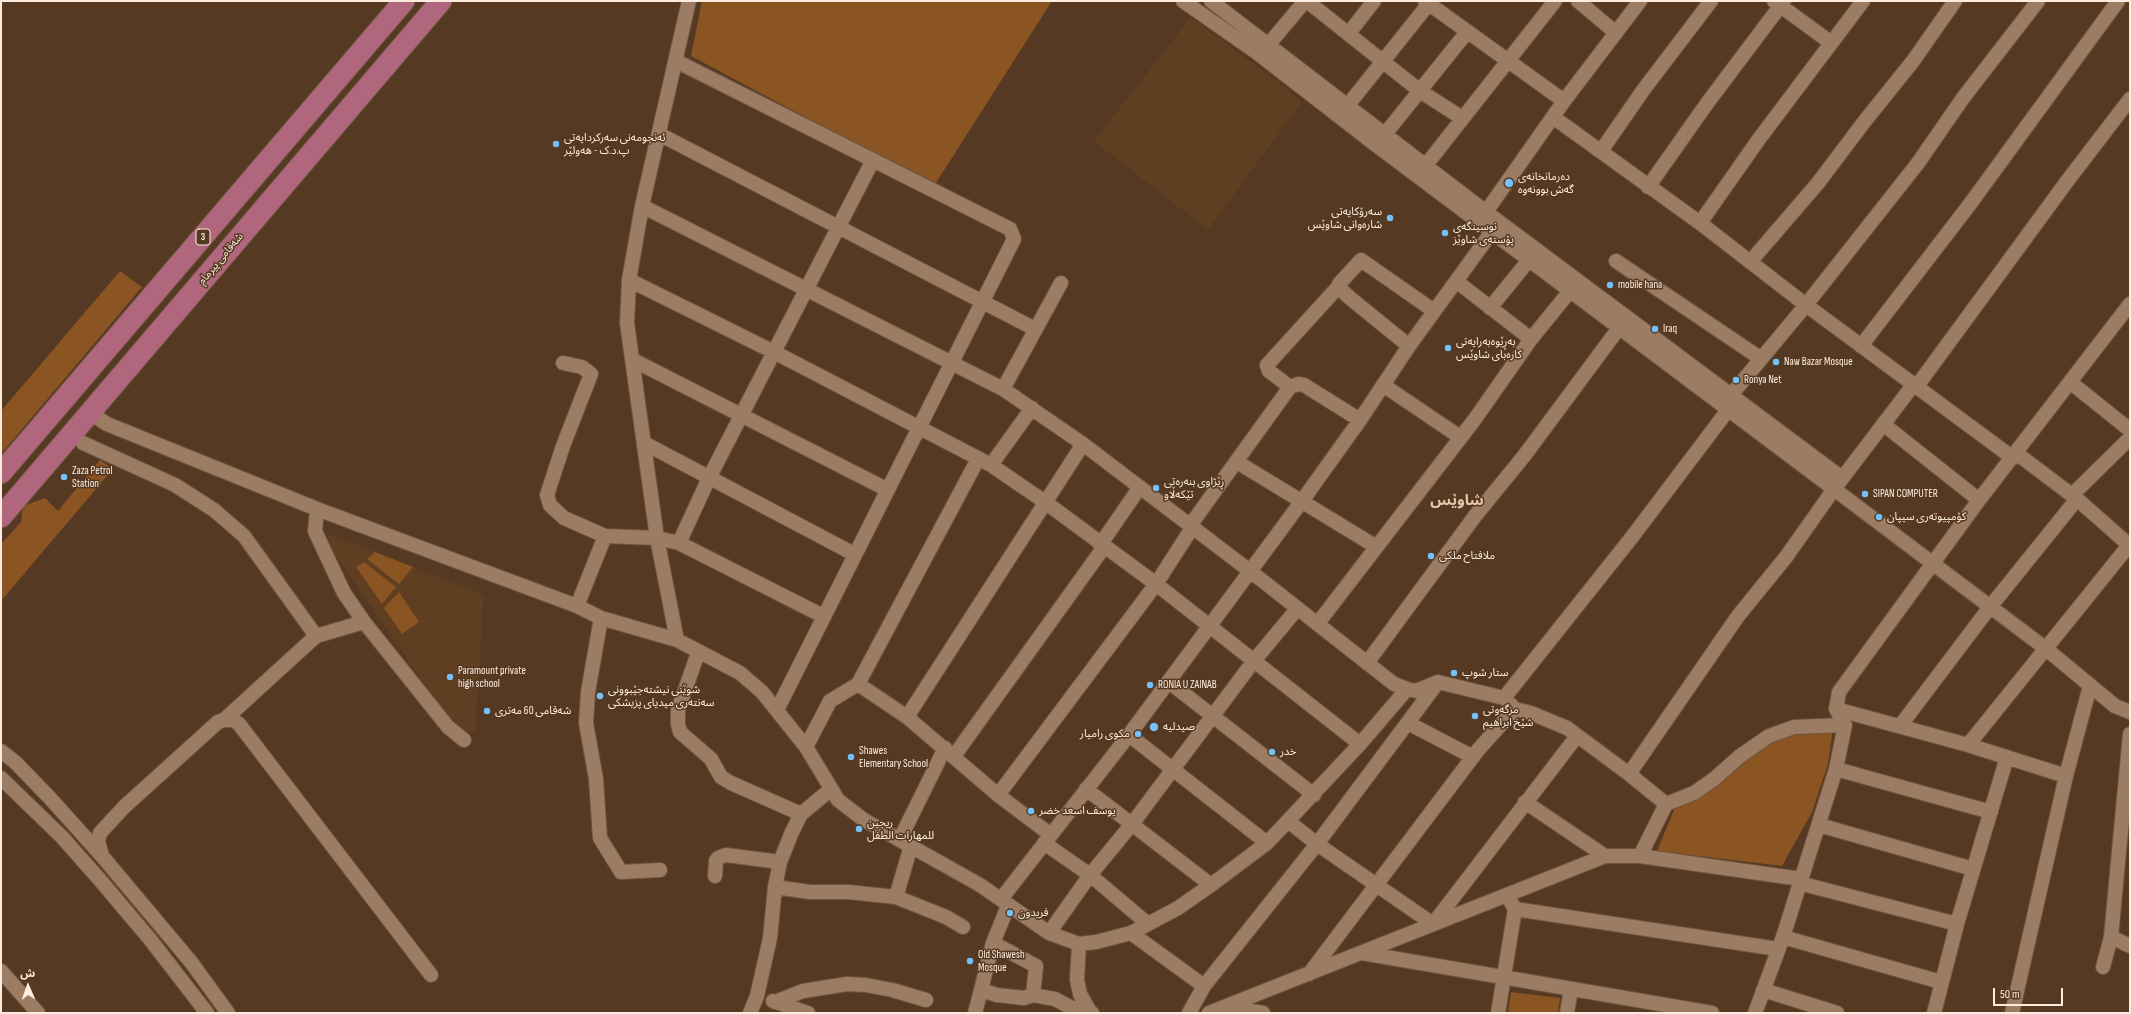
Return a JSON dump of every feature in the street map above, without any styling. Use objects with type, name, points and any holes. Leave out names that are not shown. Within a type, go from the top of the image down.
[{"type":"highway","name":"3","points":[[1,473],[404,1]]},
{"type":"highway","name":"شەقامی پیرمام","points":[[1,517],[441,1]]},
{"type":"street","points":[[676,640],[657,538],[627,323],[629,280],[642,206],[689,1]]},
{"type":"street","points":[[1183,1],[1256,52],[1495,227],[1731,395],[1933,564],[2045,648],[2120,710],[2130,712]]},
{"type":"street","points":[[1269,44],[1306,1],[1350,33],[1382,62],[1420,91],[1462,118]]},
{"type":"street","points":[[1350,33],[1374,1]]},
{"type":"street","points":[[1426,165],[1555,1]]},
{"type":"street","points":[[1578,1],[1616,33]]},
{"type":"street","points":[[1483,218],[1564,101],[1640,1]]},
{"type":"street","points":[[1601,151],[1644,89],[1710,1]]},
{"type":"street","points":[[1700,223],[1830,42],[1863,1]]},
{"type":"street","points":[[1750,262],[1818,183],[1913,61],[1955,1]]},
{"type":"street","points":[[1731,395],[1760,358],[1806,305],[1918,163],[1963,98],[2038,1]]},
{"type":"street","points":[[1861,346],[1970,204],[2118,1]]},
{"type":"street","points":[[1348,105],[1429,2],[1467,32],[1564,101]]},
{"type":"street","points":[[1218,3],[1426,165],[1483,218]]},
{"type":"street","points":[[1648,187],[1779,3],[1830,42]]},
{"type":"street","points":[[1385,134],[1467,32]]},
{"type":"street","points":[[676,61],[1010,229],[1014,239],[952,364],[854,554],[777,710]]},
{"type":"street","points":[[1629,774],[1738,616],[1786,557],[1838,483],[1915,385],[2130,99]]},
{"type":"street","points":[[1553,117],[1648,187],[1700,223],[1861,346],[2074,497],[2130,545],[2045,648],[1968,745]]},
{"type":"street","points":[[659,134],[1035,329]]},
{"type":"street","points":[[679,543],[709,478],[743,416],[774,352],[840,228],[873,160]]},
{"type":"street","points":[[642,206],[1003,389],[1083,444],[1140,487],[1297,609],[1318,623],[1394,684],[1416,691],[1438,682],[1504,698],[1515,709],[1531,713],[1566,728],[1629,774],[1666,804]]},
{"type":"street","points":[[1495,227],[1528,260],[1728,410],[1838,483]]},
{"type":"street","points":[[975,1013],[1005,903],[1047,839],[1169,682],[1209,625],[1302,501],[1360,420],[1409,346],[1495,227]]},
{"type":"street","points":[[1360,420],[1304,385],[1290,386],[1269,371],[1267,365],[1361,260],[1434,311]]},
{"type":"street","points":[[1490,308],[1528,260]]},
{"type":"street","points":[[1616,261],[1760,358]]},
{"type":"street","points":[[629,280],[774,352],[984,462],[1045,502],[1102,546],[1156,584],[1360,744]]},
{"type":"street","points":[[1456,281],[1531,339]]},
{"type":"street","points":[[1003,389],[1061,283]]},
{"type":"street","points":[[1339,286],[1350,298],[1409,346]]},
{"type":"street","points":[[1318,623],[1375,546],[1460,437],[1531,339],[1570,291]]},
{"type":"street","points":[[1755,1013],[1780,943],[1836,770],[1845,725],[1836,709],[1839,692],[1979,500],[2070,382],[2126,319],[2130,304]]},
{"type":"street","points":[[1367,663],[1475,516],[1524,456],[1619,328]]},
{"type":"street","points":[[633,360],[888,490]]},
{"type":"street","points":[[563,363],[582,367],[591,374],[563,446],[547,495],[550,505],[564,518],[605,536],[657,538],[679,543],[823,616]]},
{"type":"street","points":[[2070,382],[2130,430]]},
{"type":"street","points":[[1383,385],[1460,437]]},
{"type":"street","points":[[998,795],[1156,584],[1192,528],[1194,520],[1290,386]]},
{"type":"street","points":[[806,747],[830,701],[858,684],[984,462],[1032,408]]},
{"type":"street","points":[[1504,698],[1632,537],[1728,410]]},
{"type":"street","points":[[90,413],[107,424],[317,509],[577,606],[601,618],[676,640],[698,653],[740,673],[762,692],[806,747],[830,790],[838,800],[864,820],[906,842],[980,885],[1049,933],[1079,944],[1096,942],[1131,933],[1178,908],[1267,843],[1314,795],[1407,689]]},
{"type":"street","points":[[1883,424],[1979,500]]},
{"type":"street","points":[[1900,726],[2074,497],[2130,438]]},
{"type":"street","points":[[83,443],[175,485],[214,510],[244,536],[316,636]]},
{"type":"street","points":[[644,443],[854,554]]},
{"type":"street","points":[[907,717],[1083,444]]},
{"type":"street","points":[[1237,462],[1375,546]]},
{"type":"street","points":[[896,898],[906,842],[949,752],[1102,546],[1140,487]]},
{"type":"street","points":[[317,509],[315,531],[344,593],[364,622],[448,727],[464,740]]},
{"type":"street","points":[[577,606],[605,536]]},
{"type":"street","points":[[1049,933],[1090,875],[1132,824],[1254,662],[1297,609]]},
{"type":"street","points":[[601,618],[588,692],[586,723],[596,779],[600,838],[621,872],[660,870]]},
{"type":"street","points":[[224,720],[316,636],[364,622]]},
{"type":"street","points":[[698,653],[678,710],[678,724],[680,732],[712,759],[721,777],[731,784],[801,814]]},
{"type":"street","points":[[1169,682],[1214,715],[1314,795]]},
{"type":"street","points":[[1188,1013],[1204,986],[1317,844],[1438,682]]},
{"type":"street","points":[[858,684],[907,717],[949,752],[1047,839],[1148,924]]},
{"type":"street","points":[[2012,1013],[2066,776],[2090,686]]},
{"type":"street","points":[[1309,974],[1472,757],[1515,709]]},
{"type":"street","points":[[1836,709],[1968,745],[2066,776]]},
{"type":"street","points":[[102,856],[98,841],[100,834],[124,808],[218,722],[233,720],[239,724],[431,975]]},
{"type":"street","points":[[1408,723],[1472,757]]},
{"type":"street","points":[[1640,856],[1666,804],[1694,794],[1714,780],[1740,756],[1769,736],[1794,727],[1845,725]]},
{"type":"street","points":[[2103,967],[2111,937],[2130,734]]},
{"type":"street","points":[[1129,735],[1172,771],[1267,843]]},
{"type":"street","points":[[1433,924],[1524,802],[1577,736]]},
{"type":"street","points":[[1,751],[17,774],[14,779],[1,778]]},
{"type":"street","points":[[1,751],[15,762],[102,856],[191,962],[228,1013]]},
{"type":"street","points":[[1934,1013],[1940,982],[2007,757]]},
{"type":"street","points":[[1836,770],[1991,812]]},
{"type":"street","points":[[1,778],[100,880],[150,938],[207,1013]]},
{"type":"street","points":[[42,819],[24,795],[22,790],[24,786],[32,786],[58,807]]},
{"type":"street","points":[[1086,789],[1211,885]]},
{"type":"street","points":[[750,1013],[757,996],[770,938],[775,887],[780,862],[801,814],[830,790]]},
{"type":"street","points":[[1524,802],[1605,856]]},
{"type":"street","points":[[76,828],[95,828],[124,808]]},
{"type":"street","points":[[1288,821],[1317,844],[1433,924]]},
{"type":"street","points":[[1819,825],[1974,869]]},
{"type":"street","points":[[715,876],[716,861],[718,858],[726,855],[780,862]]},
{"type":"street","points":[[1209,1013],[1605,856],[1640,856],[1800,881],[1957,924]]},
{"type":"street","points":[[775,887],[810,892],[848,892],[896,898],[946,917],[963,927]]},
{"type":"street","points":[[1498,1013],[1515,909],[1507,895]]},
{"type":"street","points":[[1515,909],[1780,943],[1940,982]]},
{"type":"street","points":[[1131,933],[1204,986]]},
{"type":"street","points":[[2111,937],[2130,946]]},
{"type":"street","points":[[993,943],[1036,966],[1033,995]]},
{"type":"street","points":[[1079,944],[1077,980],[1080,994],[1091,1013]]},
{"type":"street","points":[[1361,953],[1712,1013]]},
{"type":"street","points":[[1,971],[38,1013]]},
{"type":"street","points":[[775,1002],[803,991],[847,984],[866,985],[892,990],[926,1000]]},
{"type":"street","points":[[1567,1013],[1571,989]]},
{"type":"street","points":[[981,990],[997,995],[1024,998],[1033,995],[1055,999],[1070,1010],[1091,1013]]},
{"type":"street","points":[[1763,990],[1837,1013]]},
{"type":"street","points":[[757,996],[808,1013]]},
{"type":"street","points":[[1227,1007],[1262,1013]]},
{"type":"shaded area","points":[[702,1],[1052,1],[934,186],[691,56]]},
{"type":"shaded area","points":[[1191,17],[1273,78],[1302,102],[1208,230],[1094,141]]},
{"type":"shaded area","points":[[120,271],[142,287],[1,454],[1,411]]},
{"type":"shaded area","points":[[100,460],[113,469],[1,601],[1,544],[21,522],[23,506],[45,498],[58,511]]},
{"type":"shaded area","points":[[327,533],[484,595],[475,732],[465,732],[440,706],[329,546]]},
{"type":"shaded area","points":[[375,552],[413,567],[399,584],[367,559]]},
{"type":"shaded area","points":[[364,562],[396,587],[382,604],[356,567]]},
{"type":"shaded area","points":[[399,592],[419,622],[402,634],[384,608]]},
{"type":"shaded area","points":[[1833,728],[1828,764],[1812,812],[1782,866],[1657,851],[1676,805],[1704,795],[1754,749],[1804,729]]},
{"type":"shaded area","points":[[1511,992],[1560,998],[1558,1013],[1508,1013]]},
{"type":"place","name":"ئەنجومەنی سەرکردایەتی پ.د.ک - هەولێر","points":[[556,144]]},
{"type":"place","name":"دەرمانخانەی گەش بوونەوە","points":[[1509,183]]},
{"type":"place","name":"سەرۆکایەتی شارەوانی شاوێس","points":[[1390,218]]},
{"type":"place","name":"نوسینگەی پۆستەی شاوێز","points":[[1445,233]]},
{"type":"place","name":"mobile hana","points":[[1610,285]]},
{"type":"place","name":"Iraq","points":[[1655,329]]},
{"type":"place","name":"بەڕێوەبەرایەتی کارەبای شاوێس","points":[[1448,348]]},
{"type":"place","name":"Naw Bazar Mosque","points":[[1776,362]]},
{"type":"place","name":"Ronya Net","points":[[1736,380]]},
{"type":"place","name":"Zaza Petrol Station","points":[[64,477]]},
{"type":"place","name":"ڕێژاوی بنەرەتی تێکەڵاو","points":[[1156,488]]},
{"type":"place","name":"SIPAN COMPUTER","points":[[1865,494]]},
{"type":"place","name":"کۆمپیوتەری سیپان","points":[[1879,517]]},
{"type":"place","name":"ملافتاح ملکی","points":[[1431,556]]},
{"type":"place","name":"ستار شوپ","points":[[1454,673]]},
{"type":"place","name":"Paramount private high school","points":[[450,677]]},
{"type":"place","name":"RONIA U ZAINAB","points":[[1150,685]]},
{"type":"place","name":"شوێنی نیشتەجێبوونی سەنتەری میدیای پزیشکی","points":[[600,696]]},
{"type":"place","name":"شەقامی 60 مەتری","points":[[487,711]]},
{"type":"place","name":"مزگەوتی شێخ ابراهیم","points":[[1475,716]]},
{"type":"place","name":"صیدلیە","points":[[1154,727]]},
{"type":"place","name":"مکوی رامیار","points":[[1138,734]]},
{"type":"place","name":"خدر","points":[[1272,752]]},
{"type":"place","name":"Shawes Elementary School","points":[[851,757]]},
{"type":"place","name":"يوسف اسعد خضر","points":[[1031,811]]},
{"type":"place","name":"ريجين للمهارات الطفل","points":[[859,829]]},
{"type":"place","name":"فريدون","points":[[1010,913]]},
{"type":"place","name":"Old Shawesh Mosque","points":[[970,961]]},
{"type":"district","name":"شاوێس","points":[[1457,501]]}]
